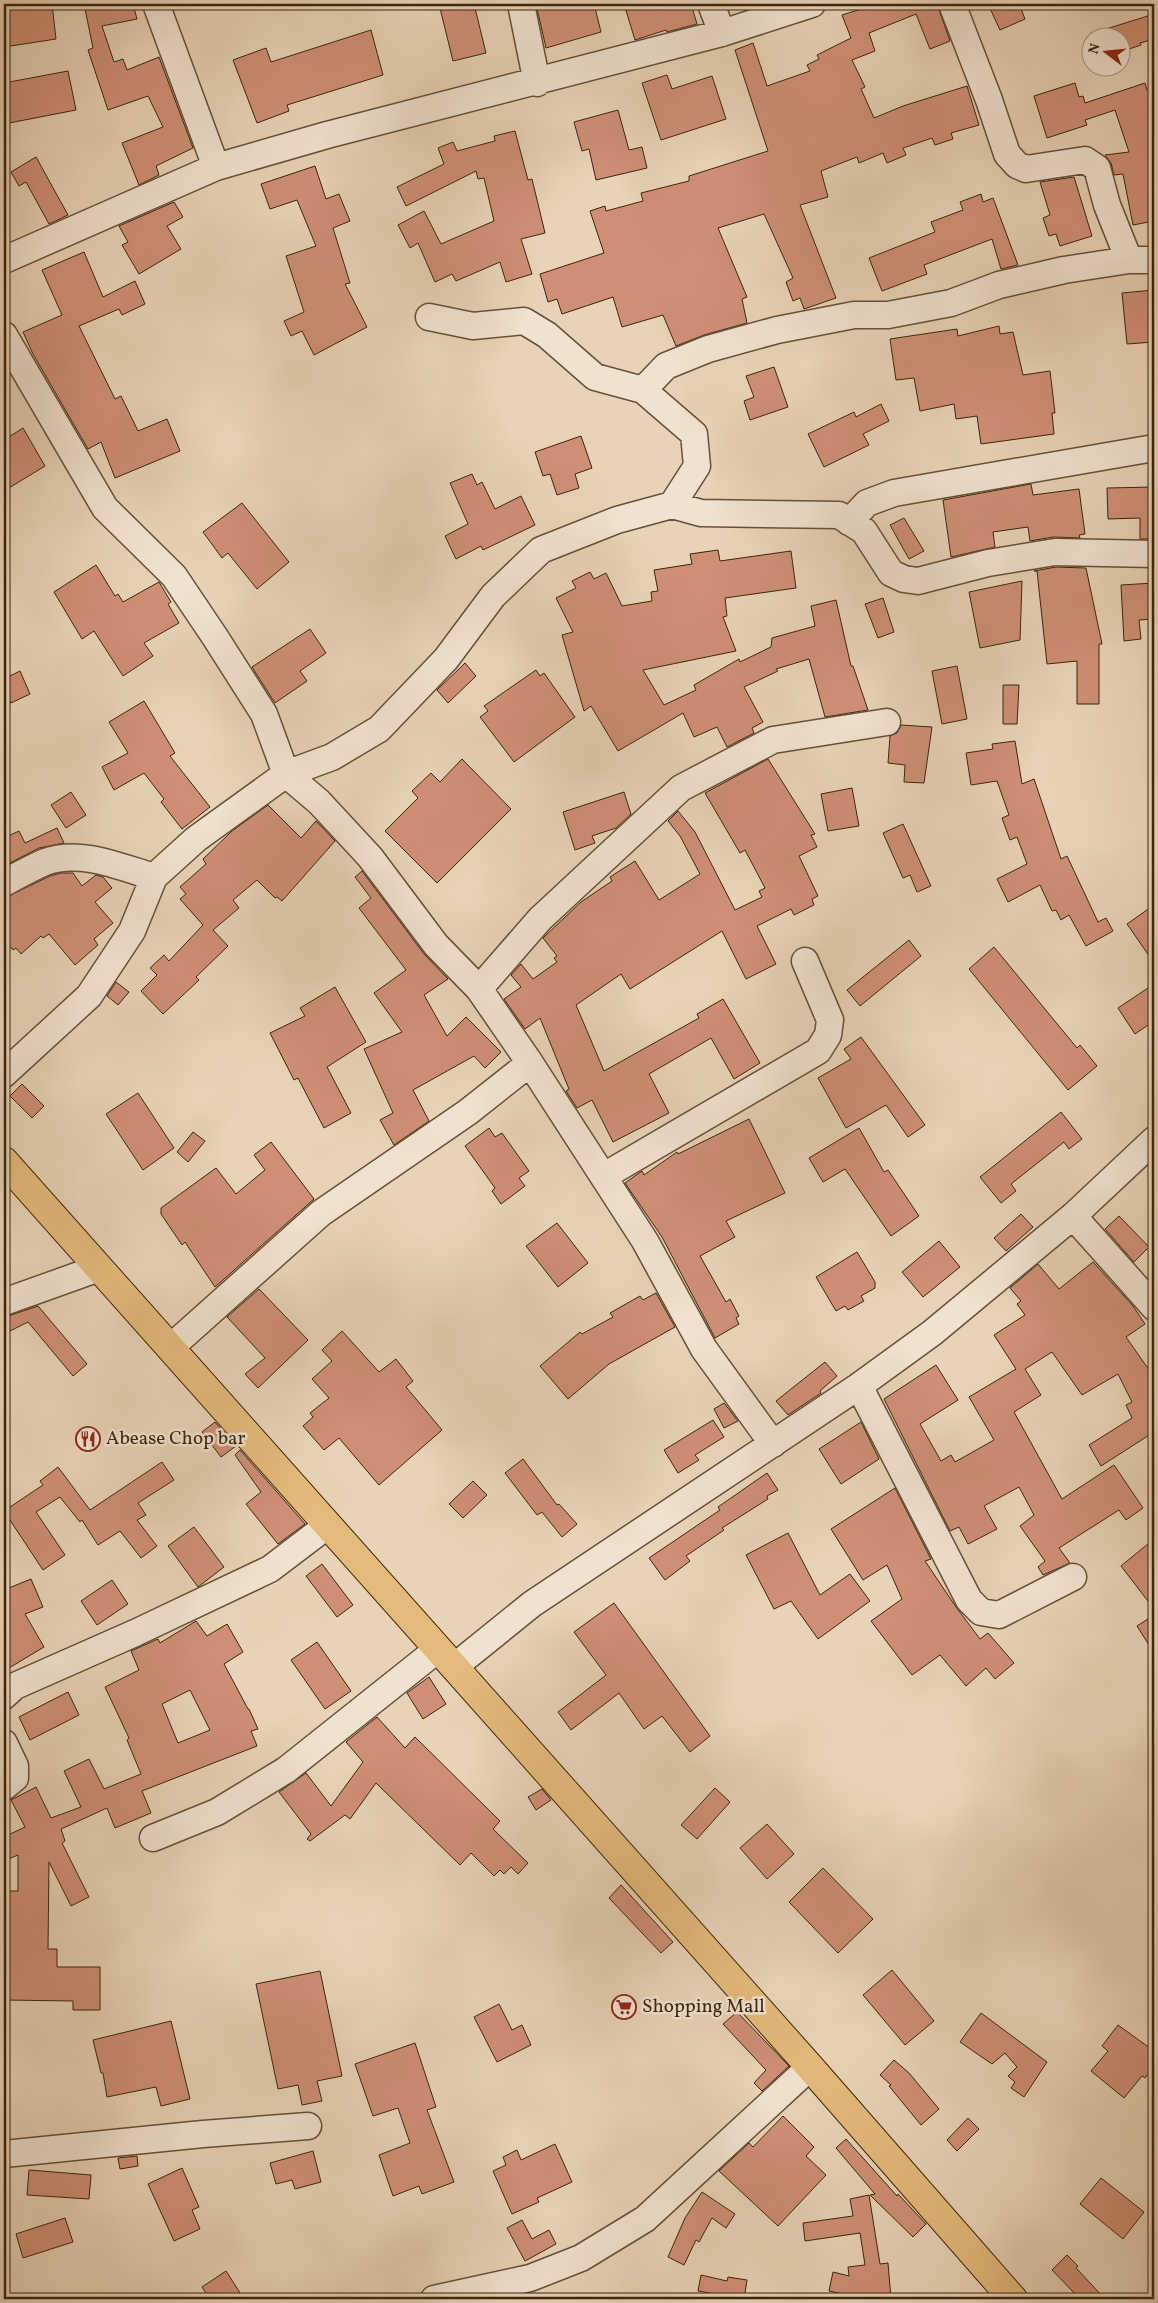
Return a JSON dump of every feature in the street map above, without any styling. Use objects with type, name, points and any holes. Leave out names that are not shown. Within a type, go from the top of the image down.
[{"type":"highway","points":[[4,1161],[810,2067],[1013,2299]]},
{"type":"street","points":[[156,4],[216,167]]},
{"type":"street","points":[[521,4],[537,83]]},
{"type":"street","points":[[711,4],[722,33]]},
{"type":"street","points":[[4,260],[216,167],[327,135],[537,83],[722,33],[812,4]]},
{"type":"street","points":[[643,390],[666,366],[708,349],[777,330],[854,315],[888,315],[951,303],[999,285],[1064,270],[1142,260],[1107,205],[1097,168],[1085,160],[1026,169],[1017,165],[1007,154],[990,100],[952,4]]},
{"type":"street","points":[[429,317],[473,326],[524,321],[546,335],[595,377],[643,390],[694,434],[697,466],[672,504]]},
{"type":"street","points":[[4,335],[105,508],[174,576],[215,637],[264,714],[286,774],[319,802],[370,857],[436,945],[479,989],[530,1062],[645,1241],[704,1348],[773,1444]]},
{"type":"street","points":[[849,522],[867,503],[894,493],[1154,448]]},
{"type":"street","points":[[4,1074],[89,996],[132,931],[154,877],[196,839],[286,774],[332,757],[379,729],[446,660],[493,596],[541,550],[617,520],[672,504],[701,513],[839,516],[864,531],[891,573],[904,579],[918,580],[988,563],[1055,552],[1154,554]]},
{"type":"street","points":[[479,989],[540,919],[682,788],[773,740],[887,722]]},
{"type":"street","points":[[4,883],[46,862],[70,857],[94,859],[154,877]]},
{"type":"street","points":[[604,1176],[818,1051],[828,1035],[830,1020],[805,961]]},
{"type":"street","points":[[170,1348],[321,1213],[468,1112],[530,1062]]},
{"type":"street","points":[[153,1838],[217,1812],[286,1770],[446,1658],[532,1604],[859,1386],[932,1333],[1073,1216],[1154,1140]]},
{"type":"street","points":[[1073,1216],[1154,1307]]},
{"type":"street","points":[[4,1302],[99,1268]]},
{"type":"street","points":[[859,1386],[969,1600],[981,1612],[999,1615],[1073,1577]]},
{"type":"street","points":[[4,1696],[15,1686],[270,1569],[328,1525]]},
{"type":"street","points":[[4,1743],[15,1766],[15,1778],[4,1787]]},
{"type":"street","points":[[434,2299],[530,2278],[589,2253],[645,2218],[810,2067]]},
{"type":"street","points":[[4,2154],[203,2134],[308,2126]]},
{"type":"building","points":[[4,4],[52,4],[56,39],[4,47]]},
{"type":"building","points":[[84,4],[133,4],[137,19],[102,26],[114,62],[123,59],[127,70],[159,57],[193,148],[156,166],[159,175],[139,185],[122,143],[163,127],[148,96],[108,110],[88,50],[93,48]]},
{"type":"building","points":[[439,4],[474,4],[486,53],[453,61]]},
{"type":"building","points":[[536,4],[594,4],[601,32],[546,48]]},
{"type":"building","points":[[624,4],[691,4],[697,24],[667,32],[666,30],[635,40]]},
{"type":"building","points":[[877,4],[937,4],[950,41],[930,49],[916,14],[869,33],[875,51],[852,60],[865,87],[861,89],[874,118],[903,106],[967,86],[979,125],[951,133],[953,139],[935,145],[932,138],[903,148],[906,155],[887,163],[883,153],[859,163],[857,157],[821,171],[828,197],[800,205],[836,298],[804,309],[800,298],[793,301],[786,282],[793,278],[764,214],[718,228],[747,297],[742,299],[747,323],[704,335],[676,346],[663,315],[622,327],[613,297],[562,314],[557,299],[548,302],[540,274],[604,253],[590,211],[605,206],[606,211],[643,201],[641,193],[689,181],[689,176],[768,151],[735,50],[753,43],[767,86],[810,71],[807,65],[819,59],[817,55],[851,38],[842,15]]},
{"type":"building","points":[[988,4],[1019,4],[1025,19],[1000,30]]},
{"type":"building","points":[[1154,14],[1154,39],[1140,43],[1141,45],[1130,49],[1130,28],[1109,28]]},
{"type":"building","points":[[371,30],[383,75],[287,105],[289,111],[257,123],[233,60],[266,48],[271,62]]},
{"type":"building","points":[[68,71],[76,110],[4,124],[4,83]]},
{"type":"building","points":[[667,75],[672,89],[712,76],[726,119],[661,140],[642,83]]},
{"type":"building","points":[[1075,83],[1079,97],[1083,96],[1085,103],[1145,83],[1147,90],[1154,87],[1154,221],[1133,225],[1123,174],[1114,175],[1111,163],[1105,155],[1129,152],[1115,110],[1085,120],[1087,125],[1047,138],[1034,96]]},
{"type":"building","points":[[618,110],[629,150],[642,147],[647,168],[596,180],[589,149],[582,151],[574,122]]},
{"type":"building","points":[[515,131],[528,180],[532,179],[545,233],[521,239],[532,274],[506,282],[500,262],[456,281],[452,274],[435,282],[418,243],[410,248],[398,225],[424,211],[441,244],[494,221],[484,178],[478,179],[476,171],[406,206],[397,187],[444,164],[438,148],[453,142],[457,151],[495,141],[494,136]]},
{"type":"building","points":[[36,157],[68,215],[49,224],[26,182],[19,186],[11,172]]},
{"type":"building","points":[[315,166],[326,199],[339,194],[350,221],[333,228],[350,283],[345,284],[367,327],[314,355],[302,331],[291,336],[284,321],[304,312],[286,256],[316,246],[297,200],[270,209],[261,184]]},
{"type":"building","points":[[1074,177],[1092,236],[1060,246],[1056,234],[1049,236],[1043,218],[1050,215],[1040,182]]},
{"type":"building","points":[[981,194],[983,202],[993,198],[1018,265],[1001,269],[992,239],[924,265],[927,274],[882,291],[869,258],[935,232],[931,222],[963,210],[960,202]]},
{"type":"building","points":[[174,202],[183,217],[167,226],[181,249],[139,274],[122,245],[128,242],[119,226]]},
{"type":"building","points":[[84,252],[103,297],[135,281],[145,304],[122,315],[119,309],[79,326],[115,399],[121,396],[138,431],[167,419],[180,451],[115,478],[101,442],[88,449],[33,354],[23,332],[62,315],[42,270]]},
{"type":"building","points":[[1154,290],[1154,342],[1127,344],[1122,293]]},
{"type":"building","points":[[999,326],[1000,334],[1013,332],[1023,375],[1050,371],[1055,413],[1052,413],[1054,434],[981,444],[977,416],[956,419],[954,404],[920,411],[914,378],[896,380],[890,339],[957,329],[958,336]]},
{"type":"building","points":[[774,367],[788,407],[750,420],[744,401],[754,397],[746,376]]},
{"type":"building","points":[[881,404],[889,421],[863,434],[869,445],[824,467],[808,434],[854,412],[856,417]]},
{"type":"building","points":[[23,428],[45,466],[4,491],[4,440]]},
{"type":"building","points":[[581,436],[592,468],[575,474],[579,488],[557,495],[550,474],[543,476],[535,452]]},
{"type":"building","points":[[472,474],[477,485],[482,482],[495,509],[521,496],[535,525],[483,550],[481,546],[456,559],[445,536],[468,524],[450,483]]},
{"type":"building","points":[[1031,484],[1033,495],[1079,489],[1085,534],[1079,535],[1080,538],[1053,537],[1030,541],[1028,527],[993,532],[995,547],[951,557],[943,500]]},
{"type":"building","points":[[1154,487],[1154,539],[1140,539],[1140,518],[1108,519],[1107,488]]},
{"type":"building","points":[[242,503],[289,562],[257,589],[228,553],[222,558],[203,532]]},
{"type":"building","points":[[904,518],[924,551],[909,559],[890,525]]},
{"type":"building","points":[[718,550],[720,561],[791,551],[796,588],[725,598],[727,616],[723,617],[736,651],[643,670],[664,705],[696,690],[694,685],[739,659],[740,662],[771,647],[772,638],[815,626],[811,606],[836,600],[851,666],[853,666],[868,710],[825,717],[809,659],[776,669],[778,671],[744,687],[763,722],[752,728],[754,733],[727,747],[717,727],[694,737],[683,713],[618,751],[591,706],[584,711],[562,635],[573,632],[556,598],[576,588],[572,581],[590,572],[594,579],[606,573],[622,606],[652,601],[651,592],[658,591],[654,570],[692,564],[690,554]]},
{"type":"building","points":[[96,565],[115,596],[118,594],[123,602],[159,582],[171,602],[168,604],[179,623],[144,643],[153,656],[123,676],[94,631],[82,639],[54,592]]},
{"type":"building","points":[[1056,567],[1086,568],[1102,644],[1099,644],[1099,704],[1077,704],[1077,661],[1047,664],[1037,571],[1034,571]]},
{"type":"building","points":[[1022,581],[1020,640],[980,648],[969,592]]},
{"type":"building","points":[[1154,583],[1154,619],[1139,620],[1141,639],[1124,641],[1121,585]]},
{"type":"building","points":[[883,598],[894,632],[878,638],[865,604]]},
{"type":"building","points":[[310,629],[326,653],[300,671],[307,681],[275,703],[252,667]]},
{"type":"building","points":[[465,663],[476,676],[448,703],[437,690]]},
{"type":"building","points":[[957,666],[967,719],[942,724],[932,671]]},
{"type":"building","points":[[536,670],[540,676],[544,673],[575,717],[514,762],[480,717],[488,711],[484,706]]},
{"type":"building","points":[[20,671],[30,694],[11,703],[4,687],[4,679]]},
{"type":"building","points":[[1003,685],[1019,685],[1017,724],[1003,724]]},
{"type":"building","points":[[144,701],[175,753],[170,756],[210,807],[182,829],[161,802],[164,799],[144,773],[114,790],[102,767],[128,753],[109,722]]},
{"type":"building","points":[[901,725],[932,727],[924,783],[904,782],[905,765],[888,763],[890,736],[897,733]]},
{"type":"building","points":[[1015,741],[1022,784],[1034,779],[1061,859],[1067,856],[1098,922],[1106,918],[1113,931],[1086,946],[1069,915],[1061,920],[1056,910],[1052,911],[1040,885],[1008,902],[997,879],[1027,864],[1017,837],[1010,840],[1002,818],[1009,815],[997,781],[971,785],[966,753],[993,749],[992,744]]},
{"type":"building","points":[[462,759],[511,809],[437,883],[385,831],[418,798],[412,791],[431,773],[440,782]]},
{"type":"building","points":[[768,759],[815,834],[811,835],[817,847],[799,856],[818,896],[812,899],[814,905],[794,915],[791,909],[757,926],[776,964],[746,979],[722,931],[630,989],[621,974],[576,1005],[604,1071],[699,1018],[697,1014],[723,999],[760,1063],[734,1079],[711,1038],[649,1074],[669,1113],[613,1142],[592,1100],[577,1108],[566,1091],[569,1089],[540,1018],[525,1029],[504,999],[521,987],[511,975],[521,964],[533,979],[557,962],[554,958],[557,956],[543,938],[581,902],[612,881],[610,877],[635,861],[659,900],[700,874],[680,836],[668,821],[678,811],[695,832],[735,910],[762,897],[759,891],[765,888],[745,850],[740,853],[705,793]]},
{"type":"building","points":[[852,788],[859,826],[828,831],[821,794]]},
{"type":"building","points":[[71,792],[86,815],[66,828],[51,805]]},
{"type":"building","points":[[624,792],[631,814],[616,828],[592,836],[595,843],[575,850],[563,812]]},
{"type":"building","points":[[268,805],[301,838],[316,821],[335,841],[282,901],[277,897],[275,898],[257,880],[233,900],[239,908],[213,930],[228,946],[196,977],[199,980],[163,1014],[141,991],[157,975],[150,968],[164,955],[169,961],[203,925],[180,899],[186,894],[180,887],[206,864],[203,859],[232,831]]},
{"type":"building","points":[[903,824],[931,886],[917,892],[910,875],[903,878],[883,833]]},
{"type":"building","points":[[57,828],[64,843],[39,848],[4,866],[4,838],[19,831],[25,843]]},
{"type":"building","points":[[362,871],[424,954],[448,979],[424,995],[447,1036],[466,1017],[501,1052],[485,1068],[474,1056],[413,1090],[429,1121],[394,1145],[380,1120],[393,1113],[364,1049],[402,1032],[374,993],[406,970],[359,908],[371,898],[355,877]]},
{"type":"building","points":[[61,873],[73,873],[82,886],[96,875],[103,877],[112,888],[95,902],[113,923],[94,939],[98,945],[75,965],[49,934],[43,938],[41,936],[21,954],[16,948],[13,950],[4,939],[4,898],[50,876]]},
{"type":"building","points":[[1154,905],[1154,963],[1127,924]]},
{"type":"building","points":[[909,940],[921,956],[860,1006],[847,990]]},
{"type":"building","points":[[994,947],[1077,1048],[1080,1045],[1097,1066],[1068,1090],[969,969]]},
{"type":"building","points":[[116,982],[129,992],[118,1005],[107,996]]},
{"type":"building","points":[[1154,984],[1154,1021],[1135,1034],[1118,1008]]},
{"type":"building","points":[[335,987],[366,1042],[327,1067],[351,1113],[324,1128],[298,1078],[294,1080],[270,1033],[305,1016],[300,1008]]},
{"type":"building","points":[[861,1037],[925,1125],[908,1137],[886,1105],[846,1128],[818,1078],[851,1059],[844,1049]]},
{"type":"building","points":[[22,1084],[44,1106],[32,1118],[10,1096]]},
{"type":"building","points":[[138,1093],[174,1148],[143,1170],[106,1114]]},
{"type":"building","points":[[1061,1112],[1082,1139],[1069,1149],[1064,1142],[1011,1184],[1016,1191],[1001,1203],[980,1177]]},
{"type":"building","points":[[749,1119],[785,1193],[726,1221],[735,1237],[700,1256],[726,1302],[730,1299],[739,1316],[736,1318],[739,1324],[715,1338],[662,1237],[625,1183],[642,1171],[644,1175],[677,1152],[678,1154]]},
{"type":"building","points":[[489,1128],[495,1137],[502,1133],[529,1171],[519,1178],[525,1186],[501,1204],[492,1191],[495,1188],[465,1146]]},
{"type":"building","points":[[859,1128],[884,1172],[888,1170],[919,1216],[891,1236],[845,1169],[823,1182],[809,1158]]},
{"type":"building","points":[[193,1132],[205,1141],[188,1162],[177,1152]]},
{"type":"building","points":[[271,1142],[314,1199],[215,1287],[185,1242],[182,1245],[161,1214],[161,1208],[216,1168],[236,1194],[265,1170],[254,1155]]},
{"type":"building","points":[[1021,1214],[1033,1227],[1006,1251],[994,1238]]},
{"type":"building","points":[[1119,1216],[1149,1247],[1134,1262],[1105,1229]]},
{"type":"building","points":[[557,1223],[588,1263],[558,1287],[526,1246]]},
{"type":"building","points":[[939,1241],[960,1267],[923,1297],[902,1272]]},
{"type":"building","points":[[857,1252],[875,1282],[875,1288],[861,1296],[864,1301],[848,1310],[845,1306],[836,1311],[816,1277]]},
{"type":"building","points":[[1093,1262],[1133,1306],[1145,1324],[1126,1337],[1154,1377],[1154,1432],[1101,1466],[1089,1445],[1132,1418],[1126,1405],[1132,1402],[1118,1374],[1082,1395],[1052,1352],[1025,1369],[1041,1395],[1014,1412],[1062,1499],[1114,1465],[1143,1508],[1126,1520],[1119,1510],[1059,1548],[1070,1563],[1043,1575],[1038,1567],[1045,1561],[1020,1526],[1034,1515],[1019,1487],[984,1506],[997,1529],[968,1544],[959,1527],[950,1531],[884,1399],[936,1365],[958,1400],[920,1424],[941,1461],[951,1455],[955,1462],[994,1440],[969,1397],[1016,1369],[994,1335],[1025,1315],[1017,1304],[1021,1301],[1010,1288],[1038,1264],[1059,1289]]},
{"type":"building","points":[[259,1289],[308,1340],[258,1388],[245,1374],[265,1358],[227,1317]]},
{"type":"building","points":[[656,1293],[675,1327],[609,1364],[568,1399],[540,1366],[580,1332],[582,1334],[613,1317],[610,1313],[640,1296],[643,1300]]},
{"type":"building","points":[[38,1306],[87,1364],[73,1376],[28,1322],[4,1334],[4,1322],[11,1315]]},
{"type":"building","points":[[342,1331],[379,1372],[396,1359],[413,1381],[406,1387],[442,1430],[379,1485],[339,1438],[324,1450],[303,1426],[313,1417],[310,1413],[329,1398],[312,1379],[332,1361],[322,1350]]},
{"type":"building","points":[[825,1362],[837,1376],[820,1391],[821,1393],[788,1415],[776,1401]]},
{"type":"building","points":[[724,1403],[738,1421],[724,1428],[714,1409]]},
{"type":"building","points":[[713,1420],[724,1437],[695,1455],[699,1460],[678,1473],[664,1450]]},
{"type":"building","points":[[215,1422],[236,1446],[221,1457],[202,1432]]},
{"type":"building","points":[[861,1422],[879,1459],[841,1484],[819,1449]]},
{"type":"building","points":[[240,1450],[305,1524],[278,1544],[246,1504],[261,1492],[235,1455]]},
{"type":"building","points":[[523,1459],[557,1505],[559,1504],[577,1524],[562,1537],[542,1512],[537,1515],[505,1473]]},
{"type":"building","points":[[162,1462],[174,1480],[138,1503],[146,1515],[137,1520],[157,1546],[141,1558],[120,1531],[98,1545],[82,1520],[80,1522],[60,1497],[36,1512],[65,1555],[43,1570],[4,1511],[43,1485],[40,1481],[58,1467],[90,1510]]},
{"type":"building","points":[[767,1473],[778,1490],[767,1496],[768,1499],[722,1528],[724,1530],[686,1556],[690,1561],[665,1580],[649,1558],[720,1510],[718,1507]]},
{"type":"building","points":[[473,1481],[487,1495],[463,1518],[449,1504]]},
{"type":"building","points":[[895,1488],[931,1559],[925,1561],[956,1607],[980,1639],[988,1633],[1014,1663],[995,1679],[986,1668],[966,1686],[940,1655],[912,1675],[871,1621],[902,1599],[887,1565],[863,1580],[831,1529]]},
{"type":"building","points":[[194,1527],[224,1567],[198,1587],[168,1546]]},
{"type":"building","points":[[788,1533],[820,1595],[850,1574],[870,1601],[818,1639],[791,1601],[774,1609],[746,1555]]},
{"type":"building","points":[[1154,1539],[1154,1609],[1121,1566]]},
{"type":"building","points":[[322,1564],[353,1605],[337,1617],[306,1576]]},
{"type":"building","points":[[31,1579],[43,1607],[25,1614],[44,1647],[4,1671],[4,1590]]},
{"type":"building","points":[[112,1580],[128,1604],[97,1625],[81,1601]]},
{"type":"building","points":[[614,1603],[710,1736],[690,1752],[662,1716],[644,1729],[619,1693],[571,1730],[558,1712],[606,1675],[574,1632]]},
{"type":"building","points":[[1154,1615],[1154,1653],[1137,1626]]},
{"type":"building","points":[[196,1621],[207,1636],[227,1624],[243,1652],[224,1664],[258,1729],[251,1731],[257,1746],[142,1791],[151,1813],[115,1828],[107,1808],[61,1829],[65,1841],[62,1843],[89,1897],[71,1906],[49,1862],[48,1949],[57,1949],[57,1967],[100,1967],[100,2010],[73,2010],[73,2001],[4,2000],[4,1891],[18,1891],[18,1855],[4,1861],[4,1837],[25,1827],[11,1800],[36,1787],[51,1818],[81,1807],[64,1771],[89,1759],[104,1789],[141,1774],[127,1740],[129,1738],[105,1687],[139,1670],[131,1651],[158,1639],[160,1643]],"holes":[[[190,1690],[210,1730],[178,1743],[162,1704]]]},
{"type":"building","points":[[317,1642],[351,1691],[325,1709],[291,1660]]},
{"type":"building","points":[[429,1677],[446,1704],[423,1719],[407,1693]]},
{"type":"building","points":[[68,1692],[79,1715],[30,1740],[19,1717]]},
{"type":"building","points":[[377,1717],[405,1748],[415,1737],[500,1821],[493,1829],[528,1863],[518,1874],[511,1867],[504,1874],[500,1870],[494,1876],[471,1853],[460,1865],[376,1783],[350,1819],[345,1815],[310,1841],[307,1839],[311,1834],[279,1792],[306,1773],[331,1806],[363,1762],[346,1742]]},
{"type":"building","points":[[715,1788],[730,1802],[697,1839],[681,1825]]},
{"type":"building","points":[[542,1789],[551,1800],[536,1810],[528,1797]]},
{"type":"building","points":[[767,1824],[794,1854],[767,1879],[740,1848]]},
{"type":"building","points":[[823,1868],[873,1919],[838,1953],[789,1902]]},
{"type":"building","points":[[621,1885],[673,1942],[661,1953],[609,1898]]},
{"type":"building","points":[[892,1970],[934,2021],[905,2045],[863,1995]]},
{"type":"building","points":[[320,1971],[342,2076],[317,2081],[322,2101],[302,2105],[298,2085],[278,2089],[256,1984]]},
{"type":"building","points":[[499,2004],[512,2030],[522,2025],[531,2045],[497,2062],[474,2017]]},
{"type":"building","points":[[737,2012],[789,2066],[762,2091],[754,2083],[766,2070],[723,2024]]},
{"type":"building","points":[[981,2013],[1047,2062],[1024,2097],[1011,2088],[1015,2082],[1008,2076],[1017,2067],[1005,2053],[992,2064],[960,2042]]},
{"type":"building","points":[[171,2021],[190,2099],[161,2106],[156,2087],[107,2097],[103,2073],[101,2073],[93,2040]]},
{"type":"building","points":[[1118,2025],[1154,2051],[1154,2066],[1145,2078],[1142,2076],[1124,2098],[1091,2071],[1108,2051],[1102,2046]]},
{"type":"building","points":[[415,2043],[436,2107],[427,2110],[454,2182],[422,2194],[419,2186],[393,2196],[379,2155],[410,2143],[398,2108],[373,2116],[355,2064]]},
{"type":"building","points":[[894,2060],[909,2073],[939,2109],[921,2125],[889,2086],[891,2085],[880,2075]]},
{"type":"building","points":[[783,2116],[814,2147],[806,2156],[826,2175],[778,2226],[719,2171],[749,2143],[753,2147]]},
{"type":"building","points":[[968,2118],[979,2129],[957,2151],[947,2140]]},
{"type":"building","points":[[846,2139],[897,2196],[898,2194],[926,2224],[913,2237],[870,2195],[875,2194],[836,2148]]},
{"type":"building","points":[[555,2144],[572,2182],[537,2198],[539,2202],[512,2214],[493,2171],[506,2165],[503,2157],[517,2150],[521,2160]]},
{"type":"building","points":[[313,2151],[321,2182],[295,2189],[292,2180],[276,2184],[270,2163]]},
{"type":"building","points":[[137,2156],[138,2166],[120,2169],[118,2158]]},
{"type":"building","points":[[182,2168],[199,2207],[192,2210],[200,2229],[174,2241],[148,2184]]},
{"type":"building","points":[[29,2170],[91,2175],[89,2199],[27,2195]]},
{"type":"building","points":[[1101,2178],[1144,2212],[1123,2239],[1080,2204]]},
{"type":"building","points":[[702,2192],[735,2214],[726,2228],[712,2218],[699,2242],[696,2240],[684,2265],[668,2257],[685,2218]]},
{"type":"building","points":[[869,2195],[880,2264],[888,2263],[891,2299],[857,2299],[857,2297],[829,2291],[833,2272],[849,2276],[848,2267],[865,2265],[860,2233],[805,2241],[803,2223],[853,2216],[850,2199]]},
{"type":"building","points":[[65,2218],[73,2242],[23,2258],[16,2234]]},
{"type":"building","points":[[522,2220],[532,2239],[549,2230],[556,2244],[525,2261],[507,2228]]},
{"type":"building","points":[[1067,2255],[1078,2266],[1076,2268],[1105,2299],[1080,2299],[1052,2270]]},
{"type":"building","points":[[226,2271],[244,2299],[210,2299],[202,2287]]},
{"type":"building","points":[[701,2275],[727,2281],[728,2277],[747,2280],[744,2299],[698,2291]]},
{"type":"place","name":"Abease Chop bar","points":[[88,1439]]},
{"type":"place","name":"Shopping Mall","points":[[624,2007]]}]
